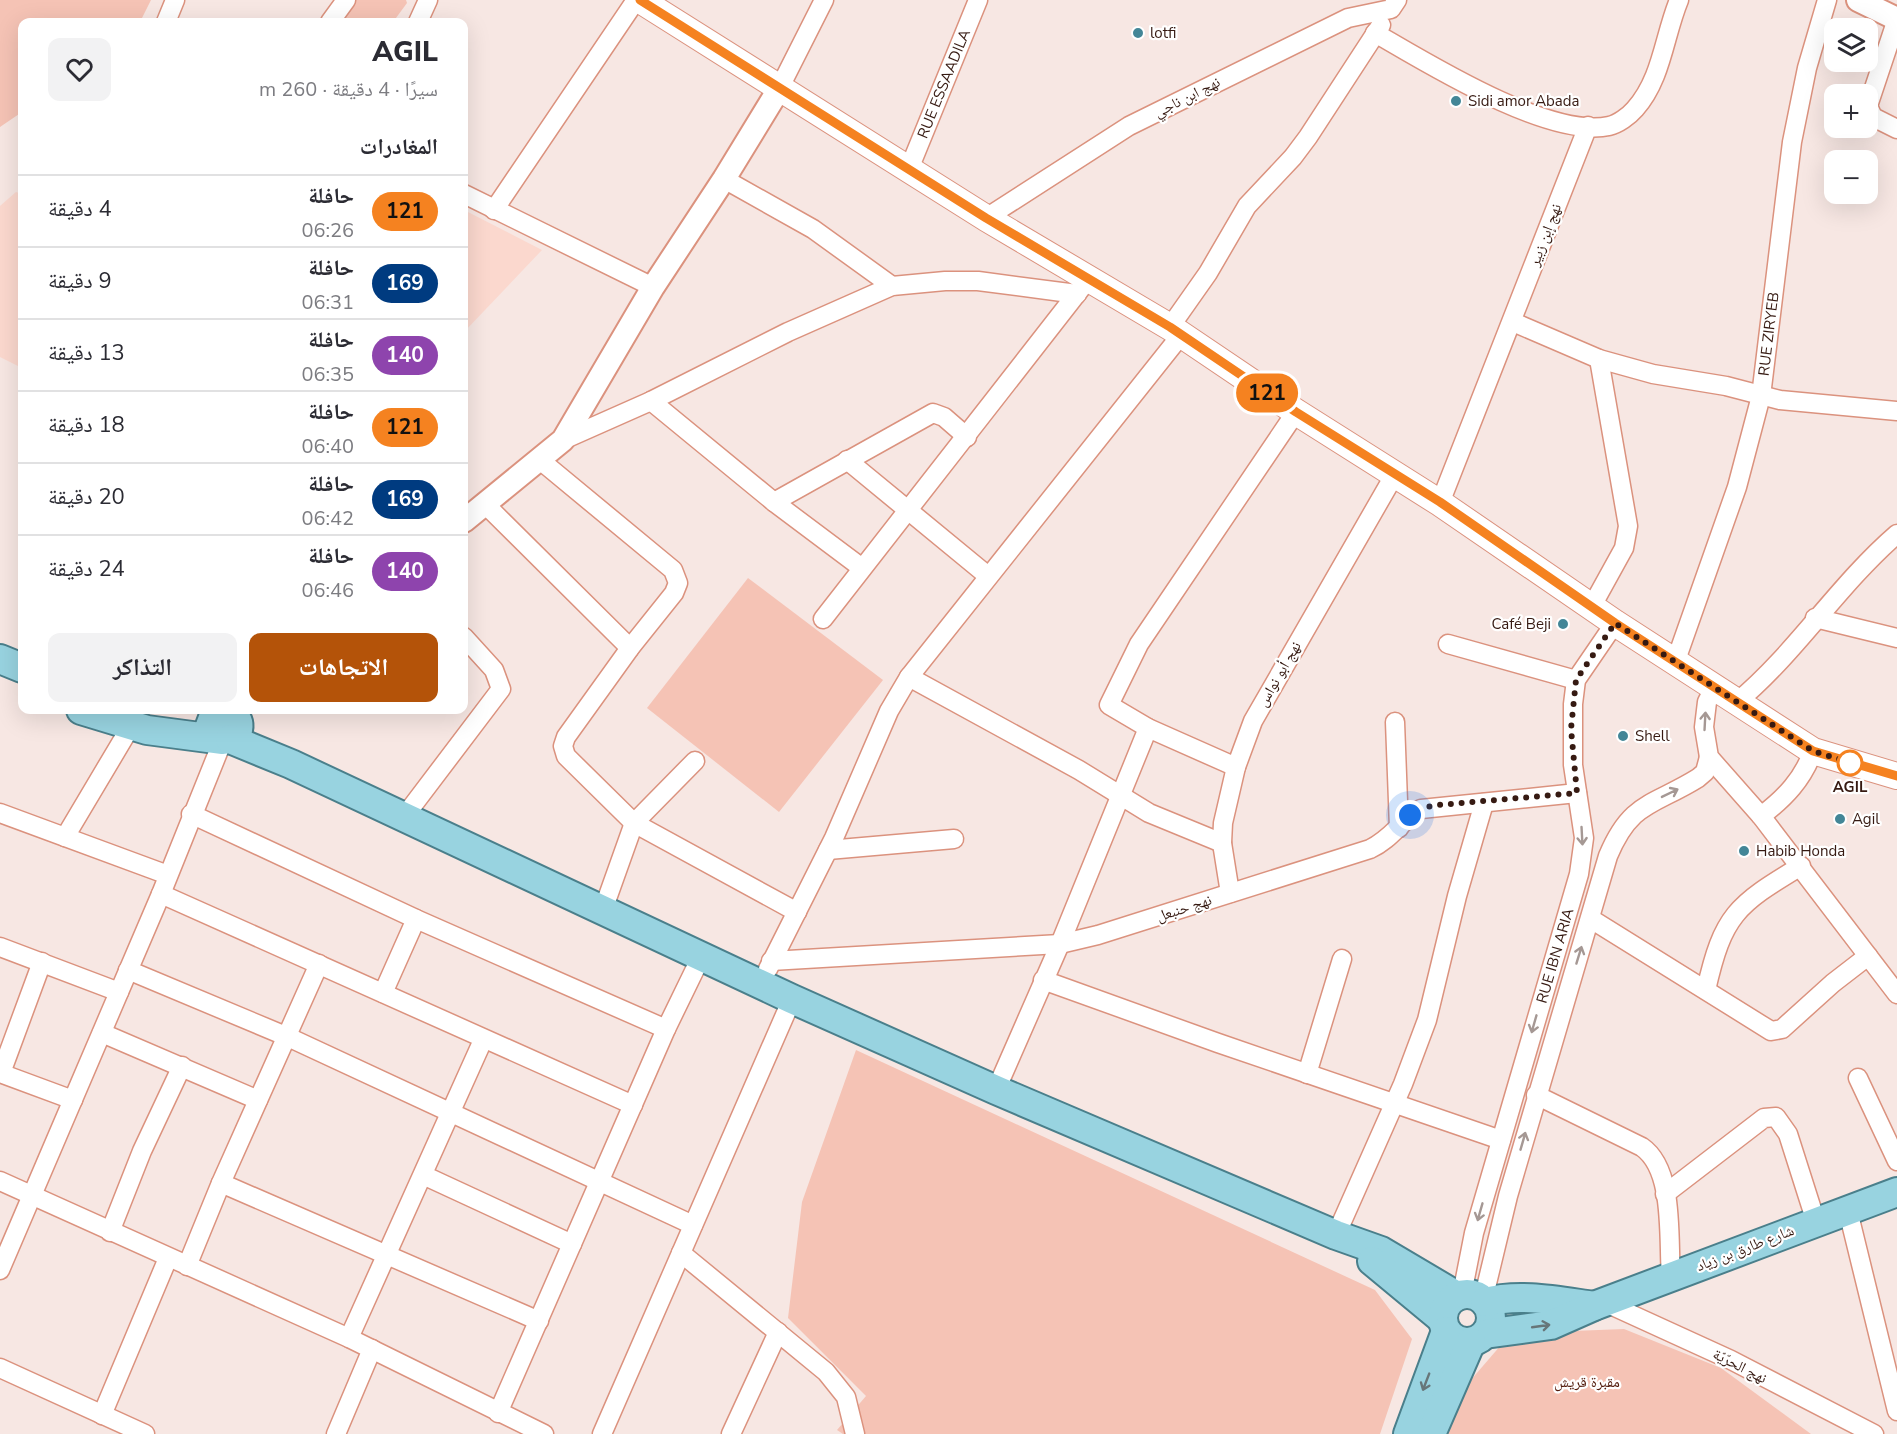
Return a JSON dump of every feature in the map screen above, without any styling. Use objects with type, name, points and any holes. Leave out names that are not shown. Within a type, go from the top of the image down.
[{"type":"main road","points":[[638,0],[986,218],[1083,287],[1175,331],[1296,412],[1440,502],[1615,623],[1676,660],[1813,751],[1897,776]]},
{"type":"main road","points":[[0,658],[18,666]]},
{"type":"main road","points":[[0,676],[18,684]]},
{"type":"main road","points":[[108,714],[136,718],[173,734],[228,725],[291,764],[701,957],[766,973],[792,999],[1339,1236],[1381,1251],[1472,1298],[1491,1318],[1461,1331],[1408,1434]]},
{"type":"main road","name":"شارع طارق بن زياد","points":[[1461,1331],[1551,1325],[1599,1304],[1897,1192]]},
{"type":"main road","points":[[1339,1236],[1461,1331]]},
{"type":"main road","points":[[1431,1434],[1461,1331],[1449,1301],[1472,1298]]},
{"type":"main road","name":"شارع طارق بن زياد","points":[[1472,1298],[1545,1299],[1599,1304]]},
{"type":"street","points":[[168,18],[175,0]]},
{"type":"street","points":[[333,18],[346,0]]},
{"type":"street","points":[[420,18],[428,0]]},
{"type":"street","points":[[494,210],[638,0]]},
{"type":"street","points":[[563,440],[653,287],[724,179],[779,89],[824,0]]},
{"type":"street","name":"RUE ESSAADILA","points":[[909,169],[978,0]]},
{"type":"street","points":[[1375,33],[1457,81],[1484,94],[1562,123],[1611,126],[1636,108],[1654,79],[1679,0]]},
{"type":"street","name":"RUE ZIRYEB","points":[[1676,660],[1737,486],[1761,396],[1790,154],[1807,68],[1827,0]]},
{"type":"street","points":[[1858,0],[1897,19],[1868,106],[1874,117],[1897,129]]},
{"type":"street","points":[[766,973],[828,850],[889,711],[909,677],[1175,331],[1247,206],[1303,144],[1394,5]]},
{"type":"street","name":"نهج ابن ناجي","points":[[986,218],[1129,126],[1348,18],[1394,5]]},
{"type":"street","name":"نهج إبن زبير","points":[[1440,502],[1513,322],[1588,126]]},
{"type":"street","points":[[724,179],[813,229],[892,286]]},
{"type":"street","points":[[468,196],[653,287]]},
{"type":"street","points":[[468,518],[563,440],[651,401],[788,332],[892,286],[945,280],[1083,287]]},
{"type":"street","points":[[823,619],[1083,287]]},
{"type":"street","points":[[1513,322],[1599,359],[1653,374],[1725,386],[1761,396],[1897,411]]},
{"type":"street","points":[[1592,606],[1624,548],[1629,526],[1599,359]]},
{"type":"street","points":[[651,401],[774,502],[862,568]]},
{"type":"street","points":[[1236,767],[1148,728],[1109,705],[1124,671],[1171,595],[1296,412]]},
{"type":"street","points":[[774,502],[933,413],[944,417],[967,436]]},
{"type":"street","points":[[540,460],[676,574],[678,583],[674,593],[630,648],[566,737],[563,746],[570,760],[634,823],[797,912]]},
{"type":"street","points":[[846,460],[909,509],[988,576]]},
{"type":"street","name":"نهج أبو نواس","points":[[1230,893],[1222,843],[1222,823],[1236,767],[1253,721],[1395,474]]},
{"type":"street","points":[[485,504],[630,648]]},
{"type":"street","points":[[1737,702],[1774,667],[1851,577],[1897,534]]},
{"type":"street","points":[[1815,618],[1897,638]]},
{"type":"street","name":"RUE IBN ARIA","points":[[1472,1298],[1472,1244],[1579,874],[1584,838],[1571,729],[1576,680],[1615,623]]},
{"type":"street","points":[[404,817],[501,689],[494,670],[468,642]]},
{"type":"street","points":[[1448,645],[1576,680]]},
{"type":"street","points":[[909,677],[1121,795],[1149,813],[1222,843]]},
{"type":"street","points":[[1715,686],[1707,702],[1704,727],[1709,757],[1801,866],[1897,994]]},
{"type":"street","points":[[65,837],[136,718]]},
{"type":"street","points":[[1395,722],[1399,828]]},
{"type":"street","points":[[0,1270],[161,894],[228,725]]},
{"type":"street","points":[[996,1089],[1060,944],[1148,728]]},
{"type":"street","points":[[1761,816],[1783,798],[1802,777],[1813,751]]},
{"type":"street","name":"RUE IBN ARIA","points":[[1472,1298],[1508,1196],[1608,856],[1628,819],[1646,805],[1698,778],[1705,772],[1709,757]]},
{"type":"street","points":[[603,910],[634,823],[695,761]]},
{"type":"street","name":"نهج حنبعل","points":[[766,973],[1060,944],[1098,935],[1370,849],[1384,843],[1410,815],[1421,808],[1577,793]]},
{"type":"street","points":[[1339,1236],[1392,1104],[1403,1084],[1427,1020],[1457,896],[1484,803]]},
{"type":"street","points":[[0,813],[168,875]]},
{"type":"street","points":[[191,814],[416,919],[666,1029]]},
{"type":"street","points":[[828,850],[954,839]]},
{"type":"street","points":[[1706,990],[1721,937],[1738,909],[1801,866]]},
{"type":"street","points":[[161,894],[483,1040],[633,1105]]},
{"type":"street","points":[[383,993],[416,919]]},
{"type":"street","points":[[1591,919],[1765,1028],[1777,1031],[1868,956]]},
{"type":"street","points":[[0,947],[119,992]]},
{"type":"street","points":[[498,1413],[602,1181],[666,1029],[701,957]]},
{"type":"street","points":[[1307,1074],[1342,959]]},
{"type":"street","points":[[42,962],[1,1073],[73,1100]]},
{"type":"street","points":[[187,1266],[319,964]]},
{"type":"street","points":[[128,970],[288,1037],[693,1225]]},
{"type":"street","points":[[1043,980],[1392,1104],[1501,1140]]},
{"type":"street","points":[[602,1434],[792,999]]},
{"type":"street","points":[[102,1033],[258,1100]]},
{"type":"street","points":[[349,1338],[483,1040]]},
{"type":"street","points":[[110,1232],[142,1151],[182,1066]]},
{"type":"street","points":[[1858,1078],[1897,1161]]},
{"type":"street","points":[[1536,1095],[1648,1152],[1660,1167],[1665,1194],[1671,1277]]},
{"type":"street","points":[[1665,1194],[1764,1118],[1776,1117],[1788,1134],[1816,1222]]},
{"type":"street","points":[[423,1175],[572,1244]]},
{"type":"street","points":[[0,1181],[349,1338],[544,1434]]},
{"type":"street","points":[[221,1184],[539,1321]]},
{"type":"street","points":[[1848,1211],[1897,1412]]},
{"type":"street","points":[[681,1252],[840,1387],[850,1408],[855,1434]]},
{"type":"street","points":[[102,1415],[168,1258]]},
{"type":"street","name":"نهج الحرّيّة","points":[[1599,1304],[1731,1360],[1875,1434]]},
{"type":"street","points":[[731,1434],[778,1332]]},
{"type":"street","points":[[336,1434],[372,1349]]},
{"type":"street","points":[[0,1368],[145,1434]]},
{"type":"shaded area","points":[[18,193],[18,366],[0,357],[0,206]]},
{"type":"shaded area","points":[[468,212],[542,250],[468,328]]},
{"type":"green space","points":[[0,0],[151,0],[142,18],[18,18],[18,115],[0,127]]},
{"type":"green space","points":[[347,0],[406,0],[407,3],[396,18],[334,18]]},
{"type":"green space","points":[[748,578],[883,680],[779,812],[647,708]]},
{"type":"green space","points":[[856,1050],[1375,1290],[1412,1339],[1380,1434],[843,1434],[837,1430],[866,1396],[788,1318],[802,1202]]},
{"type":"green space","name":"مقبرة قريش","points":[[1624,1329],[1721,1368],[1811,1434],[1443,1434],[1470,1381],[1501,1345],[1547,1332]]},
{"type":"bus line","name":"121","points":[[640,0],[986,218],[1170,327],[1296,412],[1440,502],[1615,623],[1676,660],[1813,751],[1897,776]]},
{"type":"place","name":"lotfi","points":[[1138,33]]},
{"type":"place","name":"Sidi amor Abada","points":[[1456,101]]},
{"type":"place","name":"Café Beji","points":[[1563,624]]},
{"type":"place","name":"Shell","points":[[1623,736]]},
{"type":"place","name":"AGIL","points":[[1850,763]]},
{"type":"place","name":"Agil","points":[[1840,819]]},
{"type":"place","name":"Habib Honda","points":[[1744,851]]},
{"type":"route","points":[[1410,815],[1421,808],[1438,805],[1484,803],[1577,793],[1571,729],[1576,680],[1615,623],[1676,660],[1813,751],[1855,764],[1850,763]]}]
